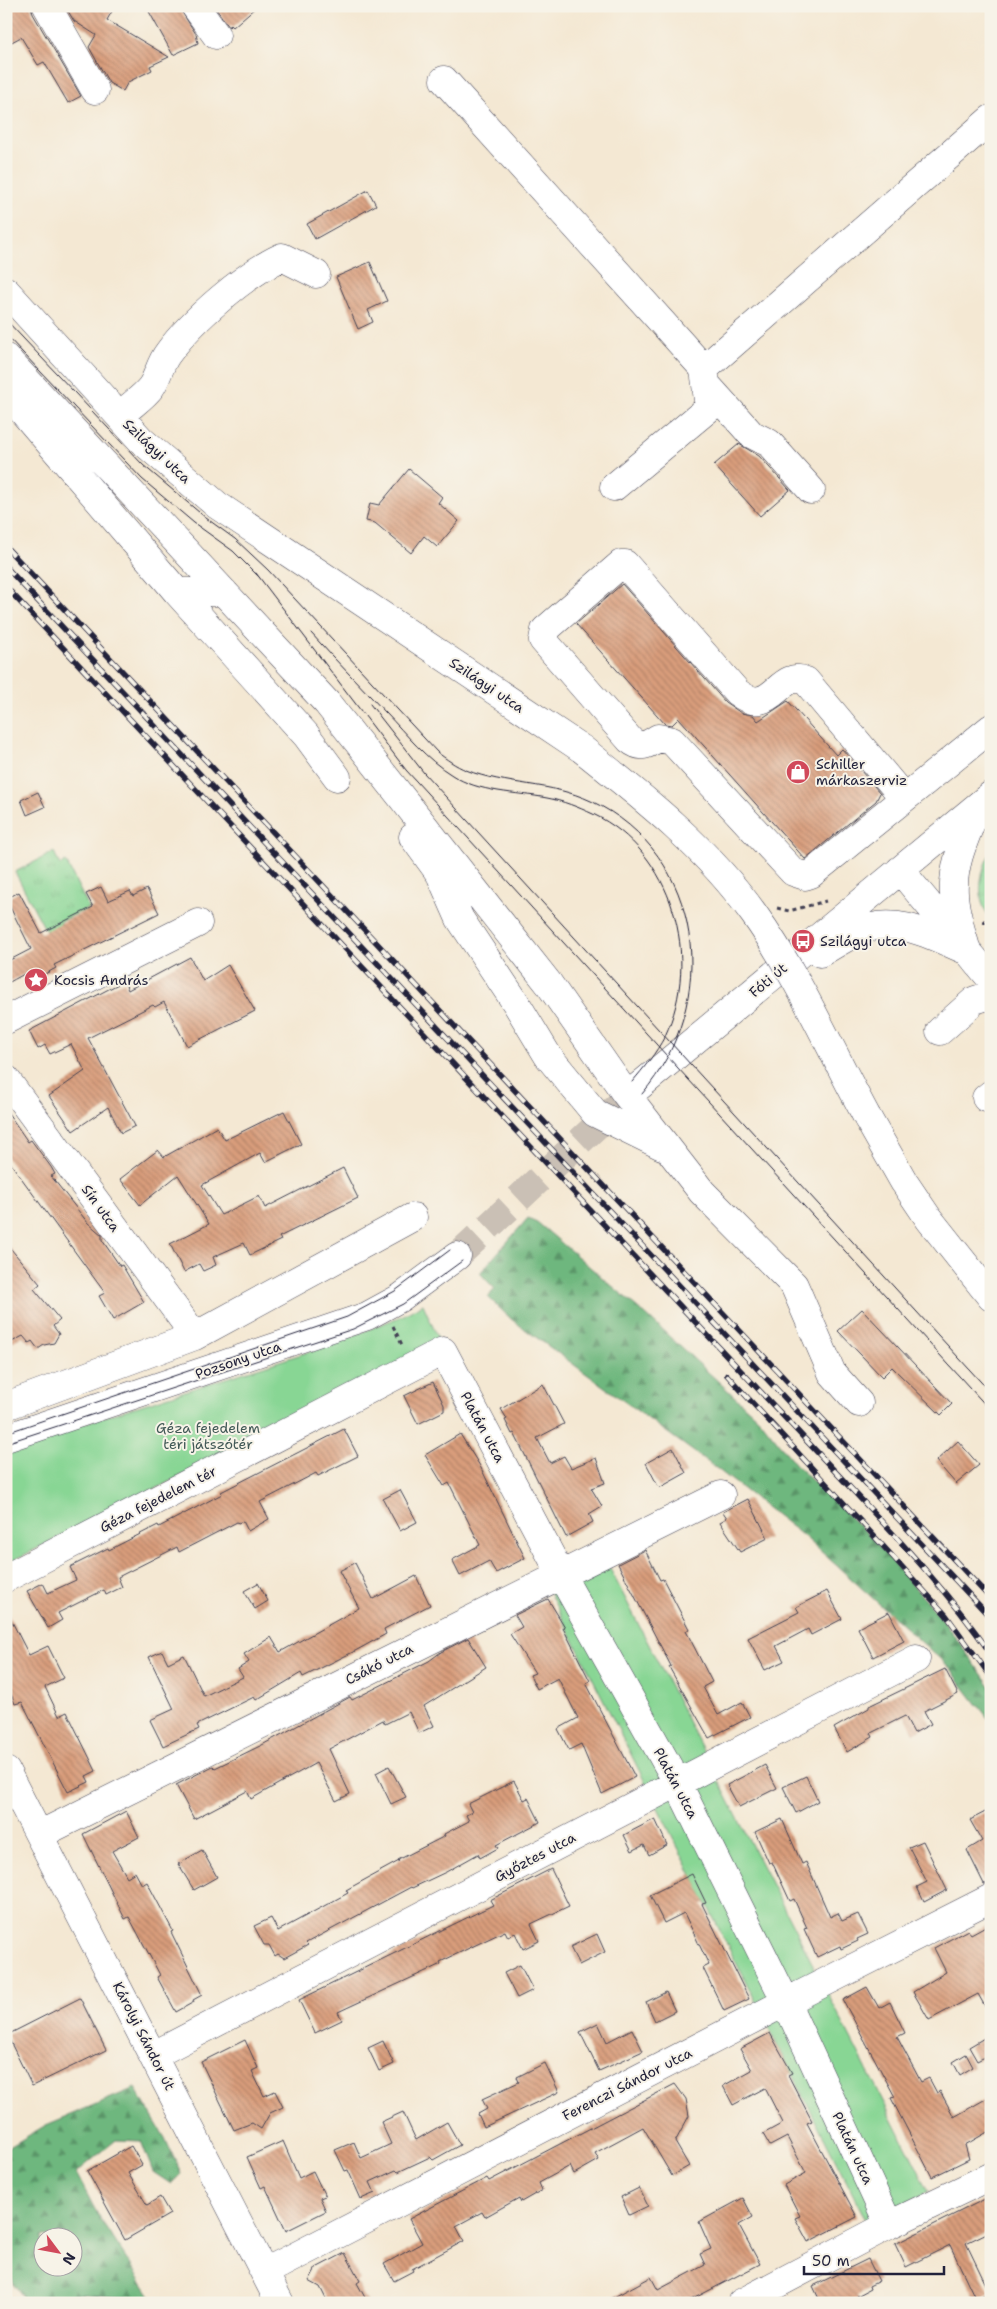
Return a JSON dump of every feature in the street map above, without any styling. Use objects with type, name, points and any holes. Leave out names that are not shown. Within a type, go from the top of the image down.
[{"type":"street","points":[[47,6],[95,90]]},
{"type":"street","points":[[195,6],[216,35]]},
{"type":"street","points":[[444,80],[705,376],[751,434],[769,442],[811,490]]},
{"type":"street","points":[[705,376],[991,119]]},
{"type":"street","points":[[120,416],[151,388],[167,353],[216,304],[266,264],[282,256],[316,274]]},
{"type":"street","name":"Szilágyi utca","points":[[6,291],[142,440],[217,506],[582,749],[655,807],[680,830],[732,886],[754,914],[794,978],[835,1058],[904,1182],[929,1219],[991,1297]]},
{"type":"street","points":[[6,358],[328,702],[549,984],[625,1093],[702,1192],[794,1285],[832,1373],[859,1403]]},
{"type":"street","points":[[614,487],[709,408],[705,376]]},
{"type":"street","points":[[6,392],[177,592],[306,735],[337,777]]},
{"type":"street","points":[[904,798],[806,680],[793,678],[763,701],[753,702],[746,699],[737,692],[625,564],[621,564],[613,570],[545,630],[543,634],[543,640],[630,740],[637,746],[644,746],[658,738],[672,741],[793,872],[805,876],[811,874],[991,728]]},
{"type":"street","points":[[177,592],[224,592]]},
{"type":"street","points":[[266,636],[346,756],[420,845],[440,874],[460,919],[516,1002],[548,1056],[594,1114],[669,1150]]},
{"type":"street","points":[[967,952],[954,895],[954,874],[963,842],[984,800]]},
{"type":"street","name":"Fóti út","points":[[637,1088],[984,800]]},
{"type":"street","points":[[900,870],[991,979]]},
{"type":"street","points":[[6,1020],[198,923]]},
{"type":"street","points":[[764,984],[857,932],[882,925],[897,925],[918,930],[967,952]]},
{"type":"street","points":[[940,1031],[975,1000],[991,995]]},
{"type":"street","name":"Sín utca","points":[[6,1079],[195,1336]]},
{"type":"street","points":[[6,1406],[195,1336],[413,1217]]},
{"type":"street","name":"Pozsony utca","points":[[6,1438],[332,1329],[383,1307],[421,1283],[456,1256]]},
{"type":"street","points":[[963,1261],[991,1275]]},
{"type":"street","name":"Géza fejedelem tér","points":[[6,1578],[443,1351]]},
{"type":"street","name":"Platán utca","points":[[443,1351],[560,1573],[677,1782],[786,2002],[889,2226]]},
{"type":"street","name":"Csákó utca","points":[[39,1835],[560,1573],[721,1495]]},
{"type":"street","name":"Győztes utca","points":[[154,2055],[916,1659]]},
{"type":"street","name":"Károlyi Sándor út","points":[[6,1771],[154,2055],[280,2303]]},
{"type":"street","name":"Ferenczi Sándor utca","points":[[265,2272],[991,1898]]},
{"type":"street","points":[[741,2303],[889,2226],[991,2176]]},
{"type":"path","points":[[771,901],[777,908],[789,911],[830,899]]},
{"type":"path","points":[[383,1307],[412,1367]]},
{"type":"green space","points":[[54,852],[60,865],[66,862],[89,908],[61,921],[59,929],[48,935],[15,872]]},
{"type":"green space","points":[[991,852],[991,920],[983,904],[981,886],[984,868]]},
{"type":"green space","points":[[528,1218],[537,1222],[645,1314],[759,1419],[798,1467],[871,1537],[943,1620],[991,1687],[991,1722],[948,1666],[806,1538],[716,1468],[511,1319],[488,1297],[495,1289],[480,1273]]},
{"type":"green space","name":"Géza fejedelem téri játszótér","points":[[423,1304],[441,1345],[6,1564],[6,1448],[330,1345],[402,1316]]},
{"type":"green space","points":[[605,1559],[929,2191],[868,2224],[547,1588]]},
{"type":"green space","points":[[135,2088],[165,2138],[181,2174],[171,2184],[153,2172],[141,2141],[116,2140],[76,2173],[99,2217],[154,2300],[79,2294],[26,2301],[14,2284],[6,2260],[6,2149],[46,2125]]},
{"type":"building","points":[[6,6],[31,6],[33,14],[81,96],[68,103],[44,62],[38,65],[21,37],[6,45]]},
{"type":"building","points":[[65,6],[115,6],[107,20],[169,57],[150,66],[152,70],[128,82],[123,91],[109,83],[89,47],[96,35],[74,21]]},
{"type":"building","points":[[146,6],[178,6],[196,34],[198,43],[173,55]]},
{"type":"building","points":[[214,6],[257,6],[233,27],[231,25],[229,27]]},
{"type":"building","points":[[368,190],[376,205],[315,239],[307,224]]},
{"type":"building","points":[[370,262],[387,301],[368,310],[373,322],[358,329],[336,277]]},
{"type":"building","points":[[739,444],[759,456],[790,490],[760,516],[714,465]]},
{"type":"building","points":[[409,469],[442,497],[438,503],[459,521],[437,547],[424,536],[411,553],[375,523],[366,521],[370,503],[379,505]]},
{"type":"building","name":"Schiller márkaszerviz","points":[[622,584],[725,702],[741,713],[753,715],[758,721],[788,701],[836,755],[842,749],[880,793],[876,801],[805,859],[679,718],[672,725],[665,724],[576,624]]},
{"type":"building","points":[[38,792],[45,807],[27,815],[21,800]]},
{"type":"building","points":[[101,887],[108,901],[130,891],[133,896],[147,889],[159,913],[54,965],[56,968],[30,982],[26,973],[6,984],[6,962],[31,949],[6,899],[19,892],[41,933],[93,907],[86,894]]},
{"type":"building","points":[[190,957],[203,981],[228,965],[255,1011],[187,1046],[164,1002],[155,1007],[153,1005],[88,1038],[135,1126],[121,1133],[108,1107],[73,1131],[49,1096],[85,1071],[71,1044],[50,1054],[45,1045],[38,1049],[29,1031],[124,981],[128,990]]},
{"type":"building","points":[[6,1110],[28,1142],[31,1140],[51,1167],[55,1174],[51,1176],[88,1223],[102,1235],[102,1240],[120,1266],[122,1265],[144,1302],[113,1320],[99,1296],[105,1293],[6,1157]]},
{"type":"building","points":[[284,1111],[301,1144],[265,1162],[260,1153],[202,1185],[221,1215],[259,1196],[265,1208],[343,1168],[358,1198],[279,1237],[281,1240],[250,1255],[244,1243],[213,1257],[216,1265],[203,1271],[199,1264],[184,1272],[170,1244],[209,1224],[178,1175],[140,1205],[120,1179],[158,1150],[164,1157],[217,1127],[225,1140]]},
{"type":"building","points":[[6,1243],[40,1284],[34,1289],[60,1320],[53,1326],[59,1334],[54,1343],[44,1345],[38,1349],[32,1341],[29,1343],[23,1336],[6,1345]]},
{"type":"building","points":[[862,1309],[952,1404],[941,1415],[892,1367],[882,1377],[838,1331]]},
{"type":"building","points":[[433,1382],[444,1405],[444,1411],[418,1424],[404,1396]]},
{"type":"building","points":[[543,1384],[564,1424],[537,1438],[550,1463],[564,1456],[571,1468],[596,1458],[605,1483],[591,1488],[602,1506],[589,1514],[593,1522],[566,1537],[514,1433],[512,1434],[501,1409]]},
{"type":"building","points":[[344,1429],[358,1456],[318,1476],[316,1473],[260,1502],[269,1519],[248,1531],[243,1521],[237,1522],[179,1552],[177,1547],[118,1577],[122,1587],[106,1595],[104,1590],[58,1613],[62,1620],[48,1628],[27,1591],[43,1583],[48,1593],[76,1580],[70,1567],[158,1525],[159,1527],[222,1494],[221,1492]]},
{"type":"building","points":[[460,1434],[480,1466],[525,1558],[496,1573],[489,1561],[460,1576],[452,1560],[480,1545],[449,1483],[444,1486],[425,1455]]},
{"type":"building","points":[[958,1441],[979,1465],[956,1484],[936,1461]]},
{"type":"building","points":[[673,1448],[686,1473],[659,1488],[646,1463]]},
{"type":"building","points":[[400,1490],[417,1522],[400,1531],[383,1499]]},
{"type":"building","points":[[748,1499],[768,1538],[740,1552],[720,1522],[727,1518],[723,1512]]},
{"type":"building","points":[[645,1550],[660,1580],[663,1579],[689,1629],[686,1631],[712,1682],[703,1687],[718,1715],[742,1702],[750,1717],[709,1738],[669,1667],[671,1666],[618,1564]]},
{"type":"building","points":[[355,1563],[373,1599],[416,1576],[430,1605],[384,1629],[386,1634],[357,1650],[303,1677],[301,1673],[256,1700],[254,1697],[197,1725],[199,1729],[163,1746],[150,1720],[174,1709],[149,1657],[162,1651],[168,1663],[184,1655],[204,1696],[243,1677],[238,1669],[249,1662],[244,1654],[271,1637],[280,1652],[359,1608],[339,1571]]},
{"type":"building","points":[[258,1583],[268,1601],[255,1609],[244,1591]]},
{"type":"building","points":[[827,1591],[842,1619],[811,1635],[808,1629],[776,1646],[784,1661],[765,1670],[748,1638],[799,1612],[796,1607]]},
{"type":"building","points":[[548,1599],[565,1627],[563,1628],[590,1681],[586,1683],[635,1777],[602,1794],[581,1744],[569,1750],[558,1729],[578,1718],[558,1678],[537,1689],[530,1675],[535,1673],[510,1634],[522,1627],[515,1615]]},
{"type":"building","points":[[6,1610],[29,1655],[48,1646],[64,1678],[45,1687],[59,1716],[67,1712],[96,1771],[86,1776],[89,1782],[68,1792],[22,1702],[15,1704],[6,1681]]},
{"type":"building","points":[[889,1612],[904,1641],[873,1657],[858,1628]]},
{"type":"building","points":[[468,1638],[486,1667],[424,1706],[434,1726],[419,1733],[409,1712],[385,1724],[383,1720],[329,1749],[350,1794],[336,1801],[316,1763],[251,1799],[247,1791],[194,1819],[176,1785],[213,1766],[215,1768],[262,1745],[350,1697],[352,1700],[429,1661],[441,1652]]},
{"type":"building","points":[[945,1669],[958,1694],[924,1711],[931,1724],[914,1733],[905,1716],[871,1733],[873,1737],[847,1752],[834,1728],[869,1708],[869,1706]]},
{"type":"building","points":[[765,1765],[777,1788],[739,1807],[727,1785]]},
{"type":"building","points":[[389,1766],[406,1797],[391,1804],[376,1773]]},
{"type":"building","points":[[806,1776],[818,1801],[796,1813],[783,1787]]},
{"type":"building","points":[[514,1781],[524,1800],[528,1798],[540,1822],[496,1845],[498,1848],[480,1858],[478,1854],[446,1872],[411,1887],[306,1943],[308,1945],[284,1958],[278,1954],[275,1956],[269,1945],[264,1945],[254,1926],[271,1918],[278,1931],[348,1893],[346,1890],[469,1821],[466,1815],[472,1812],[468,1804]]},
{"type":"building","points":[[991,1809],[991,1883],[984,1884],[967,1850],[982,1841],[970,1820]]},
{"type":"building","points":[[126,1811],[139,1837],[112,1851],[127,1877],[135,1872],[142,1885],[147,1882],[173,1931],[171,1932],[202,1995],[176,2012],[157,1977],[160,1975],[129,1917],[125,1919],[83,1834]]},
{"type":"building","points":[[655,1819],[667,1845],[649,1855],[644,1845],[632,1851],[624,1835]]},
{"type":"building","points":[[782,1819],[802,1864],[806,1862],[830,1917],[838,1913],[842,1921],[858,1914],[868,1934],[857,1939],[858,1941],[841,1949],[840,1946],[817,1957],[804,1929],[807,1928],[794,1899],[790,1901],[772,1862],[769,1863],[755,1832]]},
{"type":"building","points":[[923,1841],[947,1890],[924,1902],[917,1887],[927,1882],[909,1847]]},
{"type":"building","points":[[202,1850],[217,1877],[194,1890],[178,1864]]},
{"type":"building","points":[[551,1869],[569,1906],[531,1924],[539,1941],[523,1949],[515,1933],[508,1937],[505,1931],[440,1962],[441,1964],[338,2012],[342,2020],[315,2033],[299,2000],[493,1905],[490,1900]]},
{"type":"building","points":[[692,1874],[706,1903],[702,1904],[749,1999],[724,2011],[703,1968],[709,1965],[684,1913],[664,1923],[650,1895]]},
{"type":"building","points":[[991,1923],[991,2017],[978,1994],[929,2020],[913,1992],[946,1972],[934,1948],[968,1930],[971,1934]]},
{"type":"building","points":[[597,1934],[605,1952],[579,1965],[570,1947]]},
{"type":"building","points":[[520,1965],[533,1990],[517,1998],[504,1973]]},
{"type":"building","points":[[867,1987],[879,2008],[890,2002],[905,2033],[897,2037],[921,2082],[929,2078],[937,2093],[940,2091],[954,2117],[991,2096],[991,2130],[965,2145],[969,2159],[932,2177],[891,2098],[895,2097],[843,2000]]},
{"type":"building","points":[[666,1992],[675,2011],[655,2021],[646,2002]]},
{"type":"building","points":[[80,1998],[106,2050],[32,2086],[7,2035]]},
{"type":"building","points":[[598,2023],[607,2042],[632,2029],[643,2051],[599,2071],[580,2032]]},
{"type":"building","points":[[770,2033],[792,2073],[788,2075],[812,2121],[807,2123],[857,2217],[808,2242],[795,2218],[800,2216],[784,2185],[806,2173],[787,2137],[770,2146],[763,2134],[783,2123],[765,2088],[733,2105],[723,2086],[752,2070],[740,2049]]},
{"type":"building","points":[[991,2034],[991,2054],[977,2061],[969,2047]]},
{"type":"building","points":[[245,2040],[258,2068],[252,2071],[264,2096],[275,2091],[283,2107],[270,2113],[261,2129],[252,2123],[234,2130],[201,2062]]},
{"type":"building","points":[[383,2041],[394,2064],[379,2071],[368,2048]]},
{"type":"building","points":[[966,2054],[973,2067],[960,2075],[953,2062]]},
{"type":"building","points":[[545,2063],[559,2092],[484,2127],[478,2114],[487,2109],[482,2099],[519,2082],[517,2077]]},
{"type":"building","points":[[675,2084],[686,2099],[689,2116],[675,2142],[689,2166],[672,2176],[643,2127],[595,2153],[599,2160],[574,2174],[570,2166],[539,2183],[542,2190],[521,2202],[519,2198],[485,2217],[482,2212],[456,2226],[464,2241],[394,2281],[384,2264],[422,2243],[409,2219],[487,2178],[489,2181]]},
{"type":"building","points":[[403,2112],[416,2140],[447,2122],[460,2145],[433,2160],[430,2157],[398,2172],[396,2170],[370,2182],[375,2193],[361,2199],[348,2170],[345,2171],[335,2150],[354,2142],[361,2158],[391,2144],[381,2122]]},
{"type":"building","points":[[283,2141],[299,2178],[313,2171],[325,2196],[320,2198],[326,2211],[286,2231],[265,2186],[261,2188],[247,2157]]},
{"type":"building","points":[[131,2146],[142,2165],[128,2173],[147,2205],[160,2197],[170,2214],[125,2240],[87,2171]]},
{"type":"building","points":[[639,2188],[648,2206],[629,2215],[621,2197]]},
{"type":"building","points":[[991,2196],[991,2231],[966,2243],[990,2293],[976,2300],[950,2245],[906,2267],[895,2244]]},
{"type":"building","points":[[743,2198],[753,2217],[739,2225],[760,2264],[685,2303],[603,2303],[651,2277],[658,2290],[705,2265],[700,2254],[711,2249],[699,2222]]},
{"type":"building","points":[[345,2253],[360,2281],[357,2283],[368,2303],[328,2303],[320,2287],[309,2281],[316,2268]]},
{"type":"building","points":[[868,2259],[879,2281],[869,2286],[870,2289],[857,2296],[860,2303],[821,2303],[813,2286]]},
{"type":"tunnel","points":[[457,1256],[637,1088]]},
{"type":"tram line","points":[[6,320],[143,465],[206,518],[235,539],[268,570],[437,752],[447,760],[466,770],[481,775],[560,790],[591,801],[629,825],[658,856],[678,893],[689,933],[691,975],[683,1017],[667,1057],[642,1094]]},
{"type":"tram line","points":[[6,335],[142,479],[194,523],[233,551],[260,578]]},
{"type":"tram line","points":[[256,573],[406,770],[991,1411]]},
{"type":"tram line","points":[[311,633],[417,746],[452,775],[486,789],[553,799],[582,809],[621,831],[643,854],[661,880],[673,910],[680,942],[681,974],[676,1006],[665,1036],[650,1060],[632,1082]]},
{"type":"tram line","points":[[370,704],[424,773],[991,1393]]},
{"type":"tram line","points":[[6,1433],[347,1317],[395,1291],[450,1250]]},
{"type":"tram line","points":[[6,1443],[353,1329],[403,1304],[462,1261]]},
{"type":"railway","points":[[6,547],[991,1599]]},
{"type":"railway","points":[[6,567],[991,1618]]},
{"type":"railway","points":[[6,587],[886,1526],[930,1575],[991,1654]]},
{"type":"railway","points":[[727,1375],[946,1615],[991,1677]]},
{"type":"place","name":"Schiller márkaszerviz","points":[[798,772]]},
{"type":"place","name":"Szilágyi utca","points":[[803,941]]},
{"type":"place","name":"Kocsis András","points":[[36,980]]}]
